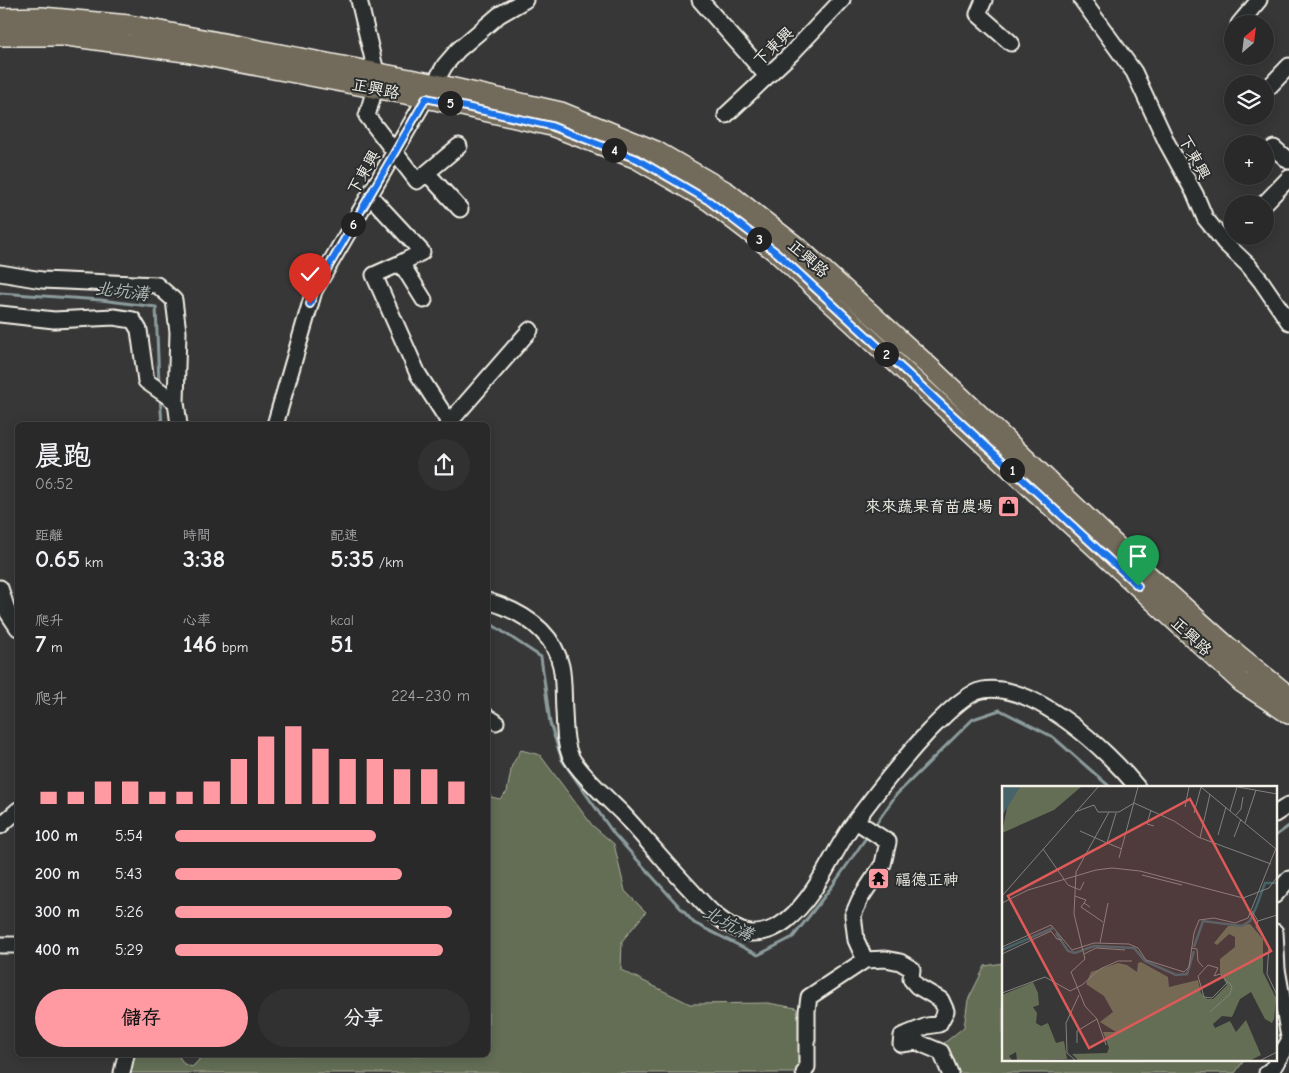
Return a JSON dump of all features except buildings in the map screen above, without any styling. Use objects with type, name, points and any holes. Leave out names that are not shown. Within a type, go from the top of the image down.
[{"type":"main road","name":"正興路","points":[[0,18],[42,17],[129,25],[376,80],[561,112],[656,151],[727,192],[801,250],[934,371],[1126,555],[1226,645],[1289,696]]},
{"type":"main road","name":"正興路","points":[[0,36],[68,36],[376,80]]},
{"type":"main road","name":"正興路","points":[[431,91],[551,126],[637,159],[709,201],[777,253],[1241,682],[1289,714]]},
{"type":"street","points":[[359,0],[376,80],[367,116],[417,181],[458,146]]},
{"type":"street","name":"下東興","points":[[276,422],[314,292],[445,65],[458,50],[500,15],[525,0]]},
{"type":"street","points":[[700,0],[767,76]]},
{"type":"street","name":"下東興","points":[[726,115],[792,52],[842,0]]},
{"type":"street","points":[[984,0],[978,14],[1010,43]]},
{"type":"street","name":"下東興","points":[[1082,0],[1134,72],[1166,143],[1195,194],[1205,218],[1224,235]]},
{"type":"street","points":[[1246,15],[1259,0]]},
{"type":"street","points":[[1274,82],[1289,66]]},
{"type":"street","points":[[1274,148],[1289,161]]},
{"type":"street","points":[[427,173],[460,209]]},
{"type":"street","points":[[1273,195],[1289,178]]},
{"type":"street","points":[[370,196],[422,252],[374,275],[418,374],[447,422]]},
{"type":"street","name":"下東興","points":[[1233,245],[1289,322]]},
{"type":"street","points":[[401,263],[424,300]]},
{"type":"street","points":[[0,273],[42,280],[157,285],[174,300],[178,332],[176,402],[179,422]]},
{"type":"street","points":[[0,314],[54,320],[114,317],[133,320],[140,330],[146,381],[176,402]]},
{"type":"street","points":[[450,422],[530,330]]},
{"type":"street","points":[[0,588],[8,613],[15,624]]},
{"type":"street","points":[[490,602],[509,607],[528,618],[546,635],[556,652],[561,667],[566,742],[570,757],[624,815],[660,858],[715,915],[734,928],[750,933],[763,932],[777,927],[788,919],[810,895],[857,821],[919,742],[967,696],[983,690],[1004,690],[1031,699],[1068,722],[1100,747],[1136,786]]},
{"type":"street","points":[[1276,813],[1289,805]]},
{"type":"street","points":[[0,826],[15,813]]},
{"type":"street","points":[[857,821],[888,842],[883,864],[860,899],[853,915],[856,940],[865,960]]},
{"type":"street","points":[[1276,894],[1289,879]]},
{"type":"street","points":[[0,946],[15,945]]},
{"type":"street","points":[[804,1073],[807,1068],[807,1010],[809,997],[865,960],[886,959],[900,962],[912,969],[911,978],[917,986],[941,1000],[946,1011],[939,1024],[927,1026],[902,1036],[901,1044],[917,1042],[941,1052],[950,1073]]},
{"type":"street","points":[[1267,1073],[1273,1068],[1289,1039],[1276,960]]},
{"type":"street","points":[[122,1073],[126,1057]]},
{"type":"green space","points":[[521,750],[540,755],[592,825],[614,844],[625,891],[646,912],[622,941],[621,970],[690,1004],[768,1003],[796,1008],[802,1016],[806,1054],[795,1073],[119,1073],[119,1057],[179,1057],[184,1064],[192,1067],[199,1060],[199,1057],[490,1057],[490,795],[491,797],[500,799],[507,792],[512,765]]},
{"type":"green space","points":[[1002,963],[1002,1060],[1244,1060],[1235,1073],[951,1073],[943,1044],[964,1027],[968,1000],[985,966]]},
{"type":"waterway","name":"北坑溝","points":[[0,293],[101,300],[156,307],[159,384]]},
{"type":"waterway","name":"北坑溝","points":[[160,396],[162,422]]},
{"type":"waterway","name":"北坑溝","points":[[490,623],[541,657],[550,723],[562,760],[614,834],[694,923],[758,955],[793,937],[868,835]]},
{"type":"waterway","name":"北坑溝","points":[[873,828],[896,795],[973,719],[1000,710],[1053,737],[1109,786]]},
{"type":"waterway","name":"北坑溝","points":[[1276,835],[1289,826]]},
{"type":"place","name":"來來蔬果育苗農場","points":[[1009,506]]},
{"type":"place","name":"福德正神","points":[[879,879]]},
{"type":"route","points":[[310,304],[314,292],[426,98],[551,126],[637,159],[709,201],[777,253],[1138,586]]}]
